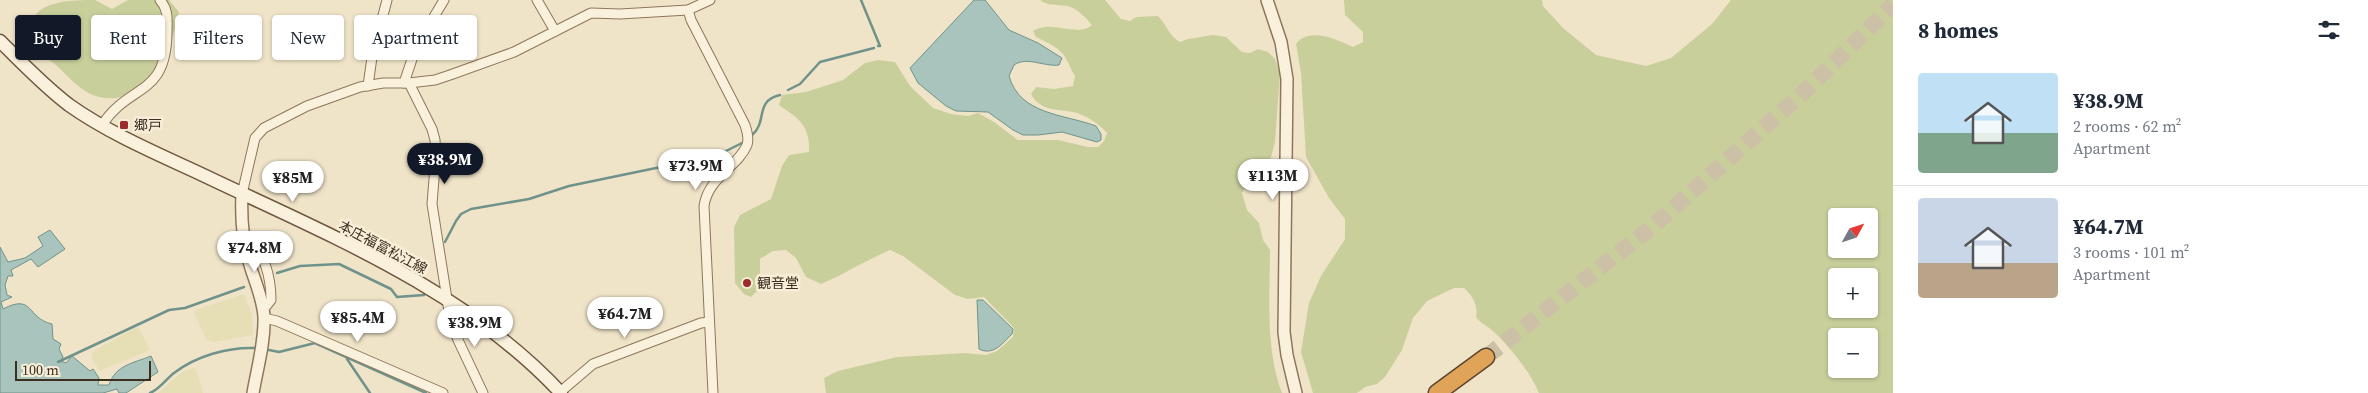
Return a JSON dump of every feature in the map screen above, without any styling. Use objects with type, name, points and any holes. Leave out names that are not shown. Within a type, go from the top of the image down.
[{"type":"highway","points":[[1437,393],[1486,357]]},
{"type":"main road","name":"本庄福富松江線","points":[[0,41],[55,93],[102,125],[370,255],[446,299],[505,340],[532,363],[560,393]]},
{"type":"street","points":[[102,125],[110,112],[134,97],[156,78],[167,49],[167,12],[160,0]]},
{"type":"street","points":[[368,86],[372,57],[387,0]]},
{"type":"street","points":[[444,0],[416,47],[406,83],[428,118],[435,140],[432,204],[446,299],[458,340],[483,393]]},
{"type":"street","points":[[537,0],[555,31]]},
{"type":"street","points":[[253,393],[262,342],[264,314],[244,239],[242,194],[255,138],[264,128],[307,106],[368,86],[436,80],[514,52],[591,13],[620,14],[688,10],[710,0]]},
{"type":"street","points":[[1267,0],[1281,42],[1287,79],[1284,332],[1287,356],[1296,393]]},
{"type":"street","points":[[688,10],[691,20],[747,132],[748,143],[715,182],[704,200],[708,322],[713,393]]},
{"type":"street","points":[[264,314],[439,392]]},
{"type":"street","points":[[560,393],[582,372],[598,362],[700,323],[708,322]]},
{"type":"shaded area","points":[[244,294],[252,315],[253,335],[214,342],[207,340],[194,313],[198,309]]},
{"type":"shaded area","points":[[135,328],[139,328],[150,350],[100,371],[92,359],[92,352]]},
{"type":"shaded area","points":[[193,368],[196,369],[203,393],[158,393],[182,372]]},
{"type":"green space","points":[[95,0],[112,9],[128,0],[169,0],[179,12],[178,15],[175,15],[175,29],[165,53],[165,15],[91,15],[91,60],[162,60],[143,84],[130,93],[115,98],[93,95],[81,88],[49,60],[81,60],[81,15],[36,15],[48,6],[56,3]]},
{"type":"green space","points":[[1040,0],[1105,0],[1121,19],[1130,21],[1136,17],[1158,16],[1173,37],[1180,42],[1213,35],[1226,37],[1242,52],[1250,53],[1258,49],[1268,52],[1275,59],[1280,73],[1275,142],[1270,161],[1250,180],[1242,193],[1247,210],[1259,223],[1263,240],[1270,250],[1269,304],[1271,340],[1273,358],[1282,393],[826,393],[824,378],[838,371],[897,357],[965,353],[986,355],[997,351],[1013,337],[1014,328],[984,297],[968,299],[955,295],[903,256],[890,250],[821,284],[806,277],[796,258],[786,250],[773,251],[760,259],[760,288],[751,297],[744,294],[735,283],[734,227],[740,215],[771,199],[782,166],[789,155],[809,152],[808,135],[802,124],[779,105],[782,95],[806,92],[843,80],[865,63],[878,60],[895,62],[910,86],[933,108],[951,114],[968,116],[978,113],[1018,140],[1058,140],[1088,147],[1098,147],[1104,141],[1107,133],[1096,123],[1078,113],[1039,104],[1031,94],[1036,87],[1054,89],[1073,86],[1075,76],[1063,54],[1054,46],[1036,37],[1033,31],[1048,27],[1079,30],[1092,25],[1071,7],[1050,4]]},
{"type":"green space","points":[[1344,0],[1542,0],[1543,6],[1563,28],[1596,55],[1646,66],[1671,58],[1712,24],[1731,0],[1893,0],[1893,393],[1539,393],[1531,377],[1507,345],[1476,317],[1475,304],[1470,294],[1464,288],[1454,288],[1427,301],[1413,318],[1402,350],[1385,377],[1377,384],[1365,387],[1357,393],[1313,393],[1301,352],[1309,303],[1321,276],[1345,239],[1345,219],[1329,198],[1306,157],[1301,73],[1296,44],[1301,39],[1315,35],[1331,38],[1353,47],[1363,42],[1363,32],[1345,15]]},
{"type":"water","points":[[974,0],[985,0],[1009,30],[1038,43],[1062,58],[1059,65],[1024,61],[1014,65],[1009,76],[1015,89],[1023,99],[1045,111],[1096,126],[1101,134],[1101,140],[1097,142],[1062,132],[1023,135],[988,112],[956,111],[946,106],[918,83],[910,68]]},
{"type":"water","points":[[50,230],[65,249],[38,267],[31,259],[11,270],[13,276],[8,276],[5,285],[7,295],[12,297],[1,302],[3,309],[13,305],[25,305],[38,317],[52,324],[53,339],[61,344],[59,349],[63,357],[61,361],[66,363],[72,356],[90,371],[93,369],[99,378],[98,385],[109,385],[120,369],[151,356],[158,372],[126,393],[119,393],[117,389],[103,393],[0,393],[0,247],[8,262],[25,258],[43,246],[38,237]]},
{"type":"water","points":[[977,300],[983,300],[1013,329],[1012,334],[993,350],[984,351],[979,349]]},
{"type":"waterway","points":[[861,0],[880,46],[878,46]]},
{"type":"waterway","points":[[788,90],[800,84],[820,62],[874,48]]},
{"type":"waterway","points":[[752,135],[757,130],[767,102],[780,95]]},
{"type":"waterway","points":[[445,242],[461,214],[471,209],[529,199],[569,186],[656,168],[708,160],[742,143]]},
{"type":"waterway","points":[[277,273],[300,266],[339,264],[391,289],[397,297],[424,295]]},
{"type":"waterway","points":[[58,362],[169,310],[185,308],[244,287]]},
{"type":"waterway","points":[[269,350],[279,352],[315,343],[426,393]]},
{"type":"waterway","points":[[150,393],[157,389],[171,375],[202,357],[234,349],[255,348]]},
{"type":"waterway","points":[[347,359],[370,393]]},
{"type":"tunnel","points":[[1486,357],[1652,227],[1804,92],[1893,5]]},
{"type":"place","name":"郷戸","points":[[124,125]]},
{"type":"place","name":"観音堂","points":[[747,283]]}]
